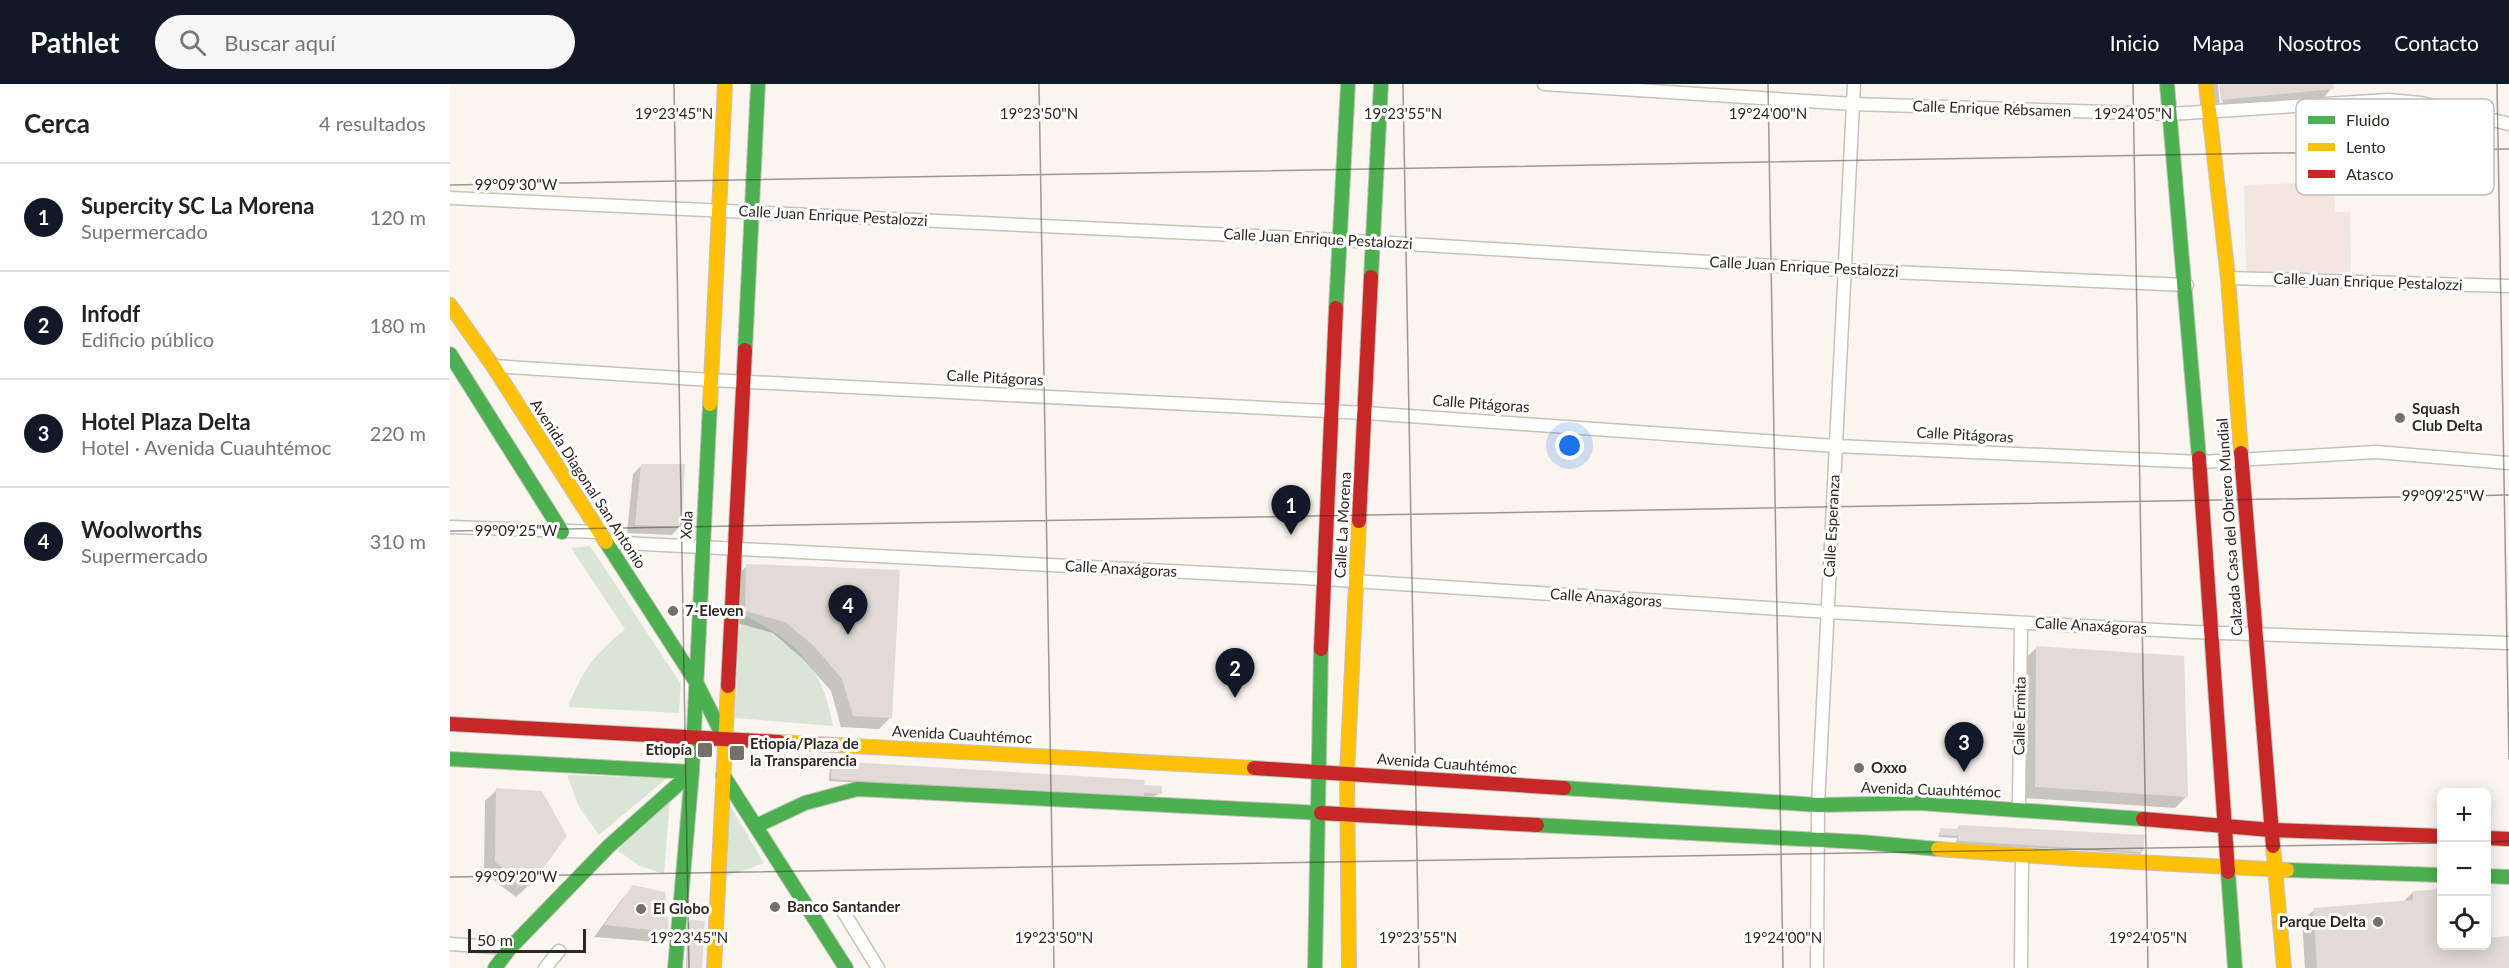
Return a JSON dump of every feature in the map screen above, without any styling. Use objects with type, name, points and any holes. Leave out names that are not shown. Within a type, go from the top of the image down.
[{"type":"main road","name":"Xola","points":[[675,968],[692,772],[725,84]]},
{"type":"main road","points":[[714,968],[758,84]]},
{"type":"main road","name":"Calle La Morena","points":[[1315,968],[1316,771],[1323,579],[1348,84]]},
{"type":"main road","name":"Calle La Morena","points":[[1349,968],[1347,774],[1381,84]]},
{"type":"main road","name":"Calzada Casa del Obrero Mundial","points":[[2167,84],[2187,285],[2201,462],[2235,968]]},
{"type":"main road","name":"Calzada Casa del Obrero Mundial","points":[[2206,84],[2228,278],[2254,634],[2284,968]]},
{"type":"main road","name":"Avenida Diagonal San Antonio","points":[[450,305],[493,366],[696,682],[724,738]]},
{"type":"main road","points":[[452,360],[562,532]]},
{"type":"main road","name":"Calle Pitágoras","points":[[452,360],[493,366]]},
{"type":"main road","name":"Avenida Cuauhtémoc","points":[[450,724],[1316,771],[1818,805],[1919,803],[2271,830],[2437,836]]},
{"type":"main road","points":[[450,759],[692,772]]},
{"type":"main road","points":[[495,968],[510,948],[609,846],[692,772]]},
{"type":"main road","points":[[723,775],[846,968]]},
{"type":"main road","points":[[756,826],[805,802],[832,793],[857,789],[1816,839],[2022,855],[2437,875]]},
{"type":"main road","points":[[2491,838],[2509,839]]},
{"type":"main road","points":[[2491,876],[2509,877]]},
{"type":"main road","points":[[510,948],[514,968]]},
{"type":"street","name":"Calle Enrique Rébsamen","points":[[1544,84],[1853,104],[2170,114],[2296,106]]},
{"type":"street","name":"Calle Esperanza","points":[[1817,968],[1816,839],[1854,84]]},
{"type":"street","name":"Calle Enrique Rébsamen","points":[[2494,120],[2509,124]]},
{"type":"street","name":"Calle Juan Enrique Pestalozzi","points":[[450,198],[1340,240],[1845,270],[2187,285]]},
{"type":"street","name":"Calle Juan Enrique Pestalozzi","points":[[2228,278],[2509,286]]},
{"type":"street","name":"Calle Pitágoras","points":[[493,366],[744,382],[1366,413],[1836,446],[2201,462],[2376,452],[2509,463]]},
{"type":"street","name":"Calle Anaxágoras","points":[[450,527],[562,532],[703,548],[1323,579],[2021,623],[2509,643]]},
{"type":"street","name":"Calle Ermita","points":[[2019,809],[2021,623]]},
{"type":"street","points":[[2021,968],[2022,855]]},
{"type":"street","points":[[841,908],[878,968]]},
{"type":"street","points":[[450,944],[510,948]]},
{"type":"street","points":[[545,968],[560,951]]},
{"type":"shaded area","points":[[2296,183],[2296,195],[2334,195],[2335,212],[2350,212],[2351,272],[2246,275],[2244,185]]},
{"type":"green space","points":[[590,546],[681,684],[679,713],[568,707],[579,682],[591,663],[625,629],[571,548]]},
{"type":"green space","points":[[740,613],[777,634],[807,661],[822,686],[833,726],[735,718]]},
{"type":"green space","points":[[567,775],[667,778],[599,835],[579,807]]},
{"type":"green space","points":[[670,801],[664,874],[640,866],[617,850]]},
{"type":"green space","points":[[728,802],[764,863],[724,877]]},
{"type":"building","points":[[2219,84],[2333,84],[2334,89],[2221,100]]},
{"type":"building","points":[[641,464],[685,464],[682,527],[635,525]]},
{"type":"building","points":[[746,564],[900,570],[892,718],[853,716],[842,679],[815,647],[785,622],[745,611]]},
{"type":"building","points":[[2036,646],[2184,656],[2188,797],[2035,787]]},
{"type":"building","points":[[832,761],[1145,780],[1144,785],[1162,786],[1162,794],[1144,793],[1144,798],[831,779]]},
{"type":"building","points":[[496,788],[542,791],[567,836],[529,887],[495,862]]},
{"type":"building","points":[[1959,825],[2145,835],[2143,852],[1958,841],[1958,836],[1940,835],[1940,828],[1959,829]]},
{"type":"building","name":"El Globo","points":[[633,885],[665,892],[669,932],[604,925]]},
{"type":"building","name":"Parque Delta","points":[[2437,889],[2437,950],[2491,950],[2491,938],[2509,936],[2509,968],[2317,968],[2313,908],[2413,900],[2413,891]]},
{"type":"building","points":[[690,920],[705,921],[702,968],[687,968]]},
{"type":"traffic: fast","points":[[745,350],[758,84]]},
{"type":"traffic: fast","points":[[1336,308],[1348,84]]},
{"type":"traffic: fast","points":[[1371,277],[1381,84]]},
{"type":"traffic: fast","points":[[2167,84],[2199,458]]},
{"type":"traffic: fast","points":[[450,354],[562,532]]},
{"type":"traffic: fast","points":[[675,968],[692,772],[710,404]]},
{"type":"traffic: fast","points":[[606,542],[696,682],[724,738]]},
{"type":"traffic: fast","points":[[1315,968],[1321,649]]},
{"type":"traffic: fast","points":[[450,759],[692,772]]},
{"type":"traffic: fast","points":[[495,968],[510,948],[609,846],[692,772]]},
{"type":"traffic: fast","points":[[723,775],[846,968]]},
{"type":"traffic: fast","points":[[1564,788],[1818,805],[1919,803],[2143,819]]},
{"type":"traffic: fast","points":[[756,826],[805,803],[857,789],[1321,813]]},
{"type":"traffic: fast","points":[[1537,825],[1861,842],[1938,849]]},
{"type":"traffic: fast","points":[[2287,870],[2437,875]]},
{"type":"traffic: fast","points":[[2228,872],[2235,968]]},
{"type":"traffic: fast","points":[[2491,876],[2509,877]]},
{"type":"traffic: slow","points":[[710,404],[725,84]]},
{"type":"traffic: slow","points":[[2206,84],[2228,278],[2241,453]]},
{"type":"traffic: slow","points":[[450,305],[493,366],[606,542]]},
{"type":"traffic: slow","points":[[1349,968],[1347,774],[1359,521]]},
{"type":"traffic: slow","points":[[714,968],[728,686]]},
{"type":"traffic: slow","points":[[779,742],[1254,768]]},
{"type":"traffic: slow","points":[[2273,846],[2284,968]]},
{"type":"traffic: slow","points":[[1938,849],[2287,870]]},
{"type":"traffic: jam","points":[[1359,521],[1371,277]]},
{"type":"traffic: jam","points":[[1321,649],[1336,308]]},
{"type":"traffic: jam","points":[[728,686],[745,350]]},
{"type":"traffic: jam","points":[[2241,453],[2273,846]]},
{"type":"traffic: jam","points":[[2199,458],[2228,872]]},
{"type":"traffic: jam","points":[[450,724],[779,742]]},
{"type":"traffic: jam","points":[[1254,768],[1564,788]]},
{"type":"traffic: jam","points":[[1321,813],[1537,825]]},
{"type":"traffic: jam","points":[[2143,819],[2271,830],[2437,836]]},
{"type":"traffic: jam","points":[[2491,838],[2509,839]]},
{"type":"place","name":"Squash Club Delta","points":[[2400,418]]},
{"type":"place","name":"Supercity SC La Morena","points":[[1291,535]]},
{"type":"place","name":"7-Eleven","points":[[673,611]]},
{"type":"place","name":"Woolworths","points":[[848,635]]},
{"type":"place","name":"Infodf","points":[[1235,698]]},
{"type":"place","name":"Etiopía","points":[[705,750]]},
{"type":"place","name":"Etiopía/Plaza de la Transparencia","points":[[737,753]]},
{"type":"place","name":"Oxxo","points":[[1859,768]]},
{"type":"place","name":"Hotel Plaza Delta","points":[[1964,772]]},
{"type":"place","name":"Banco Santander","points":[[775,907]]},
{"type":"place","name":"El Globo","points":[[641,909]]},
{"type":"place","name":"Parque Delta","points":[[2378,922]]}]
